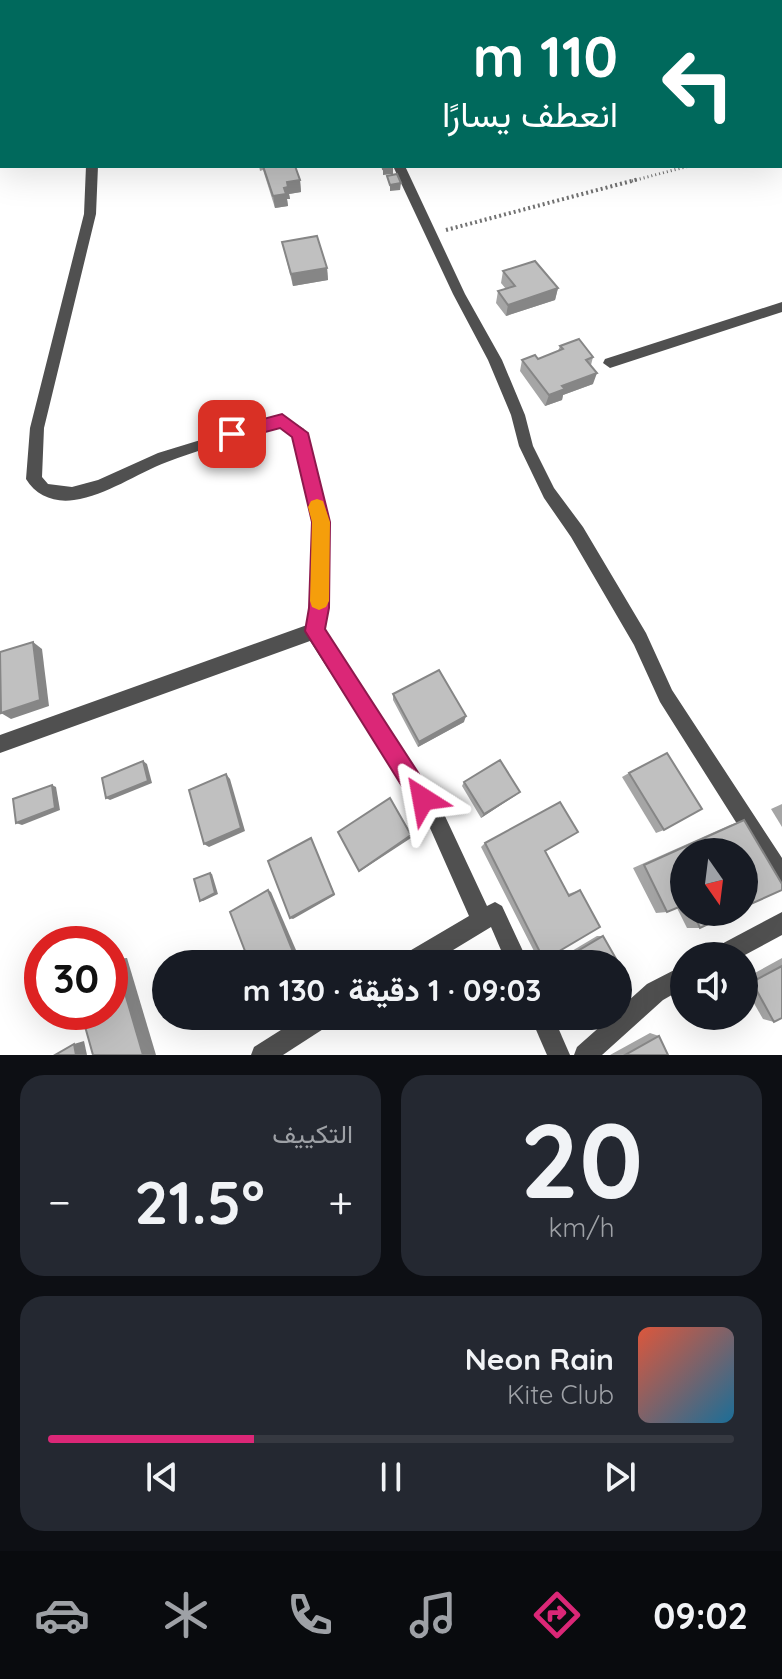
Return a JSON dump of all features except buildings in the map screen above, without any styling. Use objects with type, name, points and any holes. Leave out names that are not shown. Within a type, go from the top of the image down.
[{"type":"street","points":[[92,168],[90,214],[37,428],[34,479],[44,490],[72,494],[102,485],[163,457],[282,421],[299,433],[321,522],[319,608],[314,631],[437,821],[482,920]]},
{"type":"street","points":[[400,168],[495,360],[518,415],[526,446],[549,493],[577,532],[640,639],[666,696],[782,877]]},
{"type":"street","points":[[610,363],[782,307]]},
{"type":"street","points":[[0,744],[314,631]]},
{"type":"street","points":[[432,950],[495,913],[512,950]]},
{"type":"street","points":[[747,942],[782,923]]},
{"type":"street","points":[[585,1055],[655,992],[670,984]]},
{"type":"street","points":[[262,1055],[301,1030]]},
{"type":"street","points":[[547,1030],[559,1055]]},
{"type":"path","points":[[431,234],[681,168]]},
{"type":"slow traffic","points":[[317,507],[321,522],[319,601]]},
{"type":"route","points":[[232,434],[282,421],[299,433],[321,522],[319,608],[314,631],[423,799]]}]
